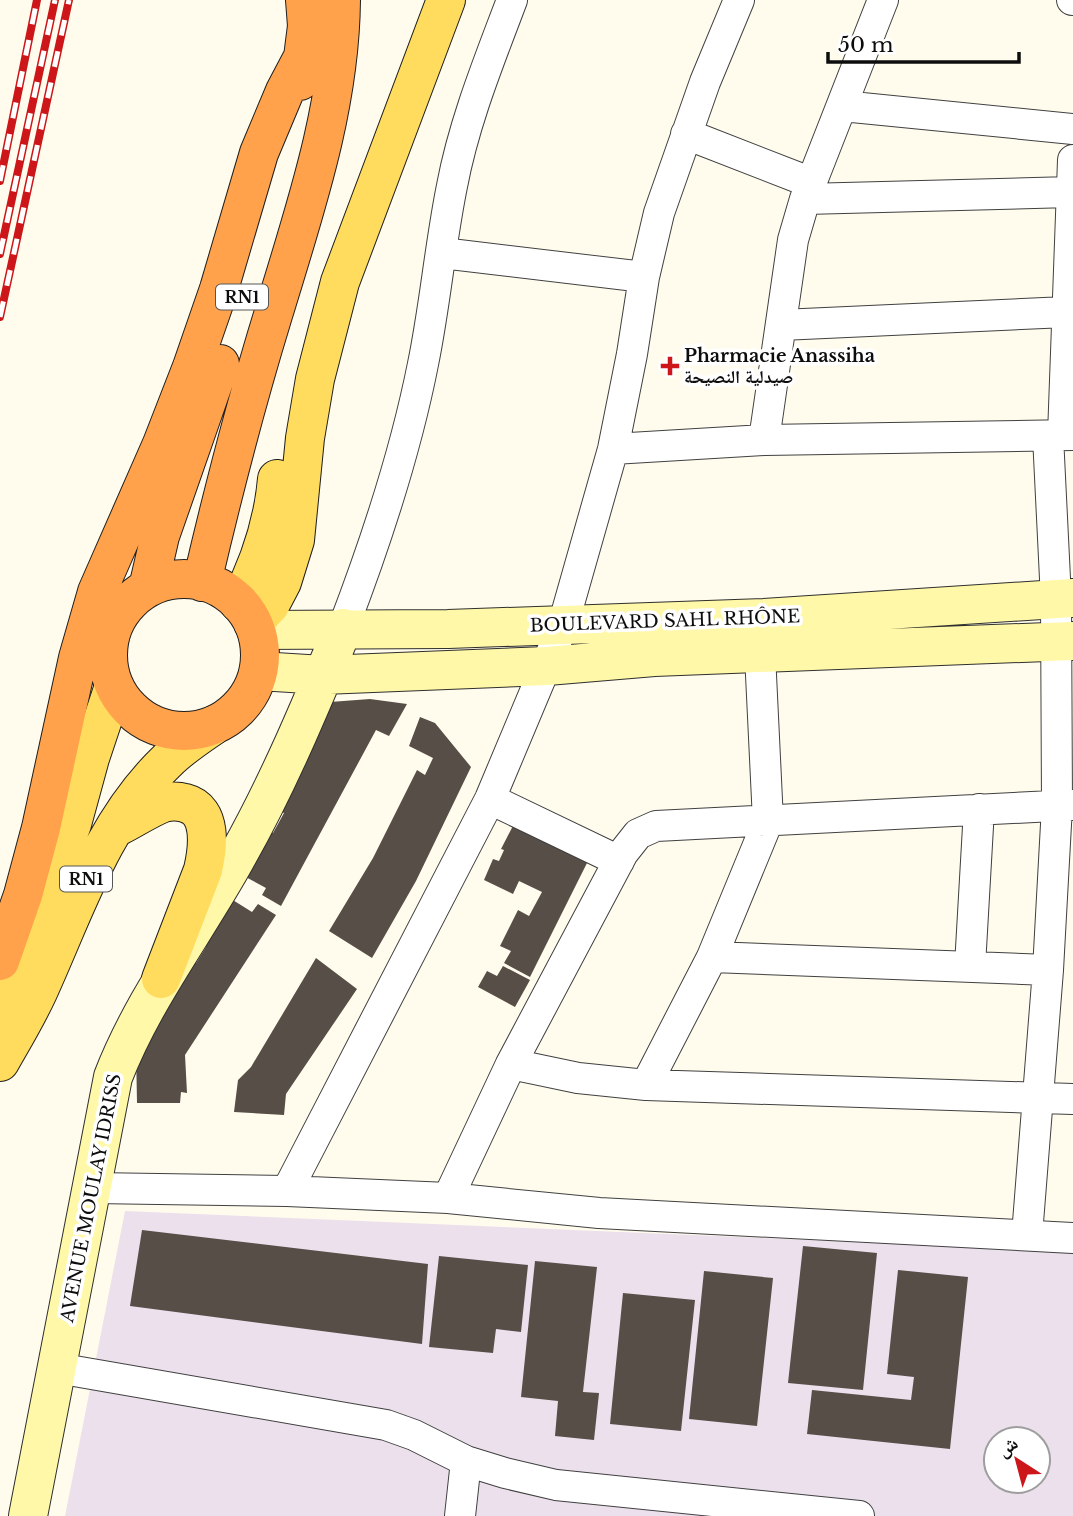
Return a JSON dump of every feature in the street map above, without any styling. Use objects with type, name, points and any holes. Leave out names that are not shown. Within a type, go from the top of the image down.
[{"type":"highway","name":"RN1","points":[[148,588],[160,536],[277,186],[304,55],[307,26],[305,0]]},
{"type":"highway","name":"RN1","points":[[202,582],[220,502],[316,171],[332,100],[341,0]]},
{"type":"highway","points":[[0,961],[23,895],[41,828],[78,658],[97,592],[162,444],[192,367],[219,289],[259,153],[285,91],[304,55]]},
{"type":"highway","name":"RN1","points":[[191,579],[202,582],[212,584],[250,619],[260,644],[259,671],[246,700],[232,715],[214,725],[191,731],[167,729],[146,721],[127,706],[114,686],[109,664],[109,642],[116,620],[130,602],[148,588],[169,580],[191,579]]},
{"type":"main road","points":[[250,619],[253,577],[271,521],[286,398],[312,293],[421,0]]},
{"type":"main road","points":[[250,619],[270,605],[295,540],[305,438],[315,379],[340,282],[446,0]]},
{"type":"main road","name":"RN1","points":[[0,1042],[27,936],[72,824],[114,686]]},
{"type":"main road","name":"RN1","points":[[0,1062],[37,994],[86,879],[114,829],[130,804],[168,760],[214,725]]},
{"type":"main road","points":[[114,829],[173,801],[189,804],[201,813],[207,839],[205,862],[162,979]]},
{"type":"street","points":[[343,628],[370,557],[403,451],[423,365],[452,187],[466,127],[512,0]]},
{"type":"street","points":[[287,1191],[490,800],[563,625],[613,449],[632,354],[643,277],[659,213],[686,134],[739,0]]},
{"type":"street","points":[[764,440],[793,240],[808,191],[883,0]]},
{"type":"street","points":[[842,106],[1073,129]]},
{"type":"street","points":[[686,134],[808,191],[1071,192]]},
{"type":"street","points":[[1027,1235],[1048,970],[1065,805],[1061,435],[1073,160]]},
{"type":"street","points":[[442,253],[643,277]]},
{"type":"street","points":[[781,324],[1066,312]]},
{"type":"street","points":[[613,449],[764,440],[1061,435]]},
{"type":"street","name":"BOULEVARD SAHL RHÔNE","points":[[250,619],[343,628],[448,629],[764,618],[1064,598]]},
{"type":"street","name":"AVENUE MOULAY IDRISS","points":[[28,1516],[113,1077],[128,1039],[162,979],[191,936],[272,792],[343,628]]},
{"type":"street","name":"BOULEVARD SAHL RHÔNE","points":[[259,671],[323,676],[547,666],[654,657],[1064,641]]},
{"type":"street","points":[[646,1085],[712,957],[768,821],[760,654]]},
{"type":"street","points":[[490,800],[619,861]]},
{"type":"street","points":[[448,1198],[510,1064],[619,861],[638,834],[656,826],[1065,805]]},
{"type":"street","points":[[970,966],[979,809]]},
{"type":"street","points":[[712,957],[1048,970]]},
{"type":"street","points":[[510,1064],[578,1079],[646,1085],[1073,1099]]},
{"type":"street","points":[[93,1188],[287,1191],[448,1198],[599,1213],[1073,1238]]},
{"type":"street","points":[[57,1368],[386,1426],[414,1435],[466,1461],[556,1485],[859,1516]]},
{"type":"street","points":[[460,1516],[466,1461]]},
{"type":"shaded area","points":[[125,1211],[1073,1251],[1073,1516],[65,1516]]},
{"type":"building","points":[[370,699],[407,704],[389,736],[376,730],[281,906],[262,895],[266,888],[242,875],[267,830],[273,833],[284,813],[278,810],[330,702]]},
{"type":"building","points":[[420,717],[435,723],[471,767],[416,881],[372,958],[329,931],[373,858],[417,770],[425,775],[433,758],[409,746]]},
{"type":"building","points":[[516,820],[592,853],[530,977],[504,963],[511,951],[500,946],[518,910],[529,916],[542,892],[519,881],[513,894],[484,880],[493,859],[499,861],[504,850],[501,849]]},
{"type":"building","points":[[228,897],[252,912],[258,904],[276,915],[185,1055],[187,1093],[181,1092],[180,1103],[137,1103],[136,1050],[189,960],[196,963],[206,947],[199,943]]},
{"type":"building","points":[[316,958],[357,989],[286,1094],[284,1115],[234,1112],[238,1080],[251,1067]]},
{"type":"building","points":[[503,966],[530,980],[515,1007],[478,987],[487,971],[497,976]]},
{"type":"building","points":[[142,1230],[428,1264],[422,1344],[130,1306]]},
{"type":"building","points":[[803,1246],[877,1253],[863,1390],[788,1383]]},
{"type":"building","points":[[439,1256],[528,1265],[521,1332],[496,1329],[493,1353],[429,1347]]},
{"type":"building","points":[[535,1261],[597,1267],[583,1392],[599,1393],[594,1440],[555,1436],[558,1401],[521,1397]]},
{"type":"building","points":[[898,1270],[968,1277],[950,1449],[807,1434],[812,1390],[911,1400],[914,1377],[887,1374]]},
{"type":"building","points":[[704,1271],[773,1278],[757,1426],[689,1419]]},
{"type":"building","points":[[623,1293],[695,1300],[681,1431],[610,1424]]},
{"type":"railway","points":[[0,181],[37,0]]},
{"type":"railway","points":[[0,254],[55,0]]},
{"type":"railway","points":[[0,317],[69,0]]},
{"type":"place","name":"Pharmacie Anassiha صيدلية النصيحة","points":[[670,366]]}]
